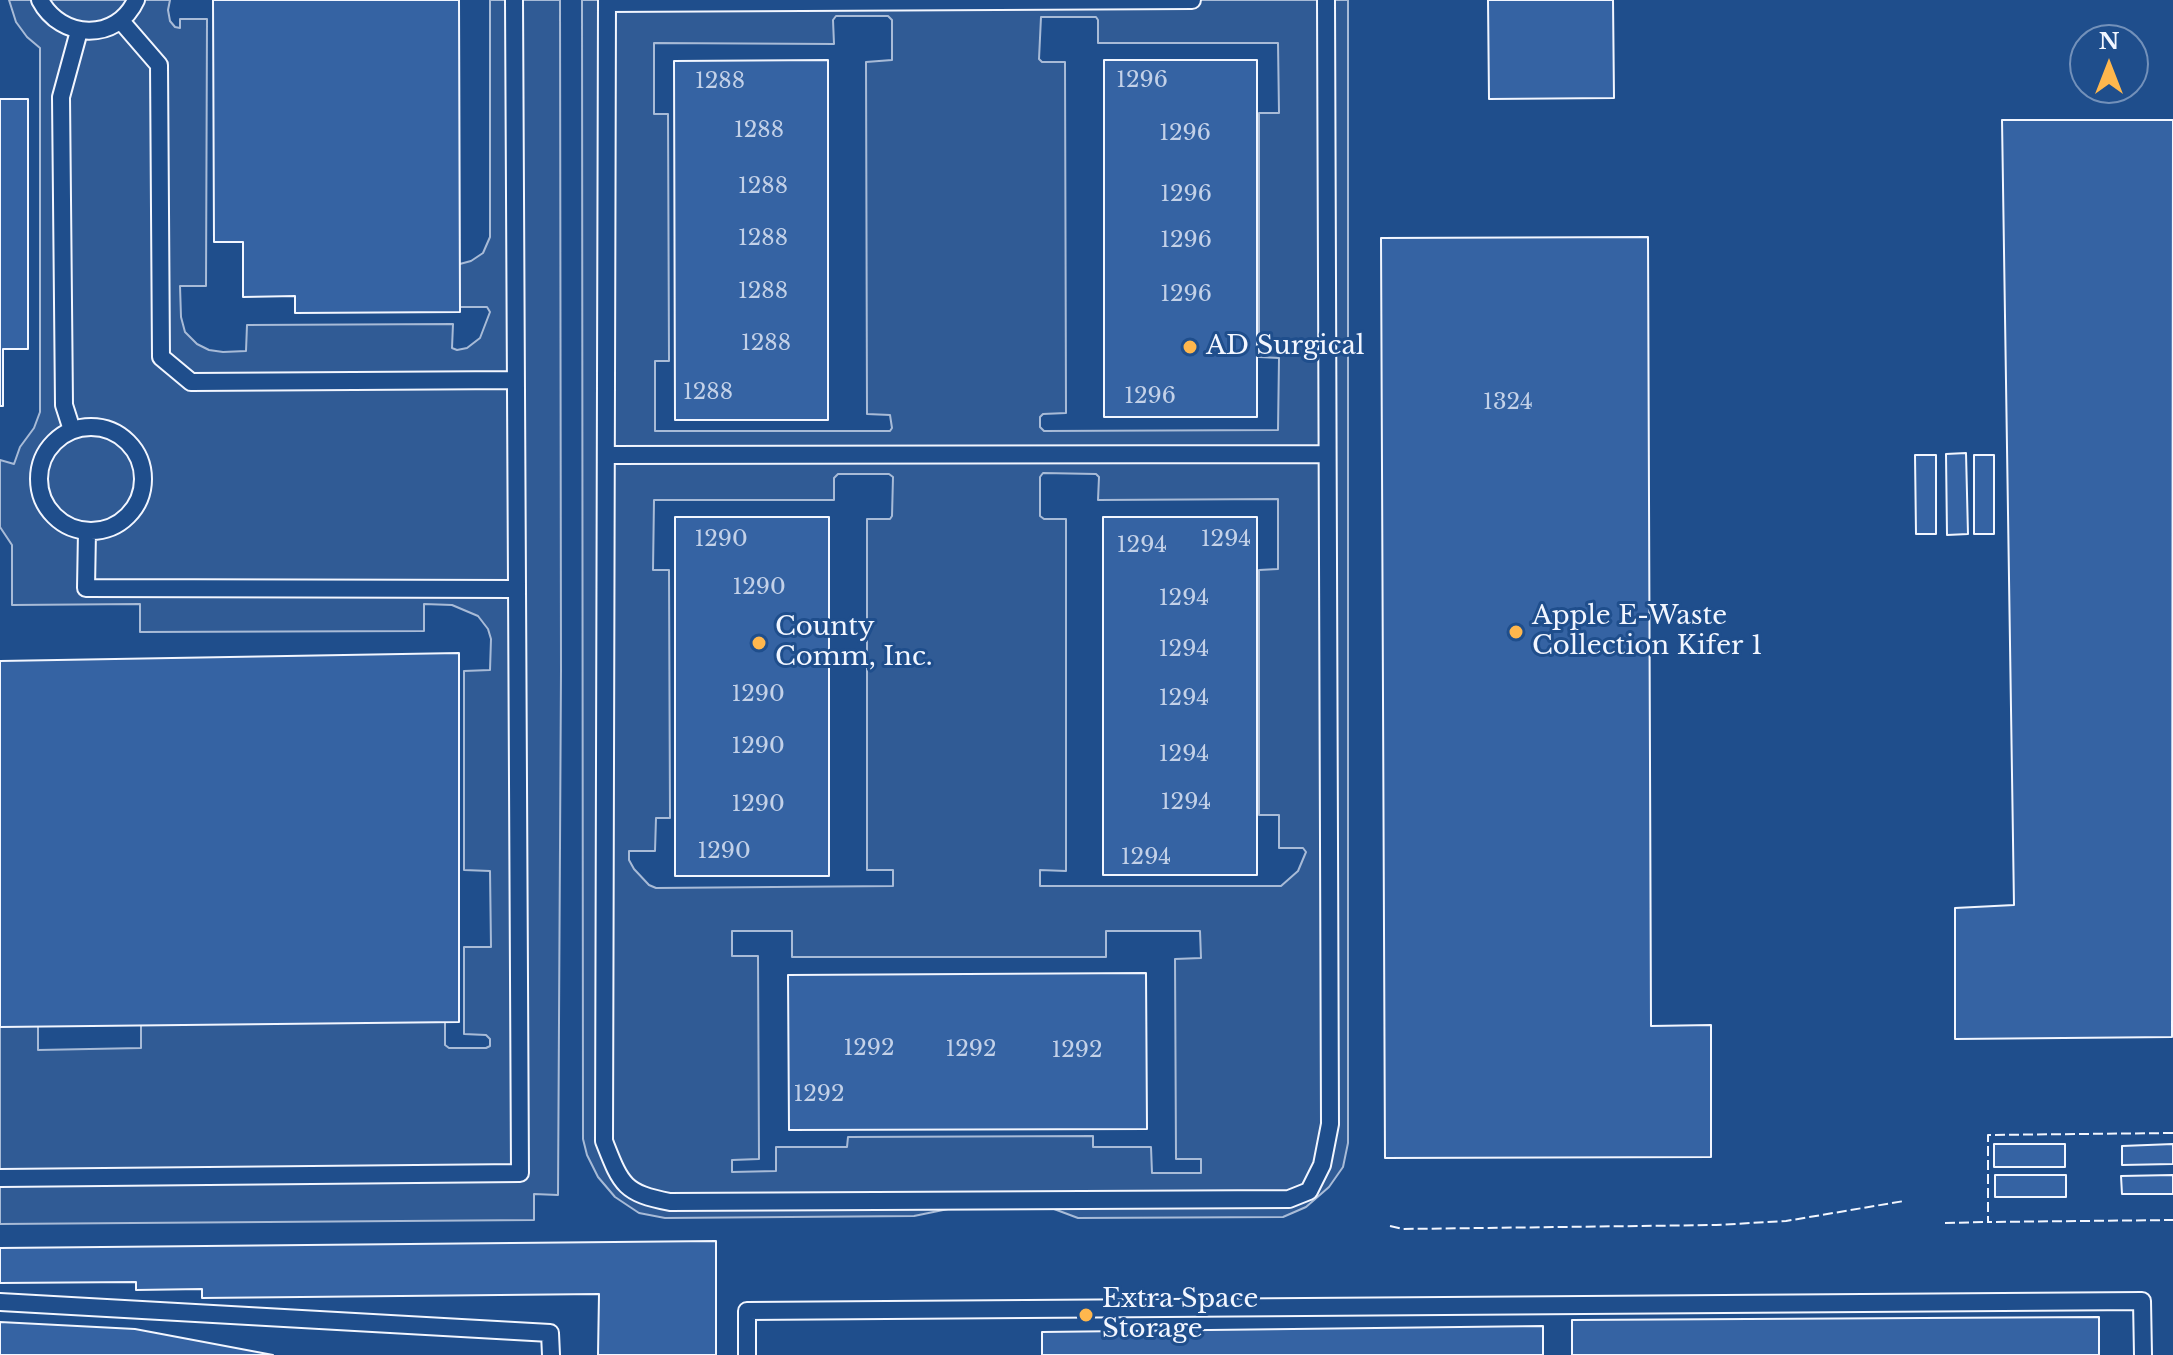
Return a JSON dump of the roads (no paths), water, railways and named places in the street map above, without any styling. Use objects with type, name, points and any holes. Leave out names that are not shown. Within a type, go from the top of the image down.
[{"type":"lane","points":[[40,0],[50,16],[64,26],[94,32],[121,21],[136,0]]},
{"type":"lane","points":[[0,1178],[520,1173],[514,0]]},
{"type":"lane","points":[[1192,0],[607,2],[604,1141],[618,1176],[639,1196],[670,1202],[1289,1199],[1309,1191],[1322,1165],[1330,1124],[1326,0]]},
{"type":"lane","points":[[121,21],[159,65],[161,357],[191,382],[516,380]]},
{"type":"lane","points":[[72,430],[64,405],[61,97],[79,31]]},
{"type":"lane","points":[[89,426],[106,429],[122,437],[135,450],[142,466],[143,484],[139,500],[130,513],[103,530],[87,531],[70,527],[55,517],[44,503],[39,486],[45,452],[57,439],[72,430],[89,426]]},
{"type":"lane","points":[[606,455],[1326,454]]},
{"type":"lane","points":[[87,531],[86,588],[517,589]]},
{"type":"lane","points":[[747,1355],[747,1311],[2142,1301],[2143,1355]]},
{"type":"lane","points":[[0,1302],[550,1333],[551,1355]]},
{"type":"place","name":"AD Surgical","points":[[1190,347]]},
{"type":"place","name":"Apple E-Waste Collection Kifer 1","points":[[1516,632]]},
{"type":"place","name":"County Comm, Inc.","points":[[759,643]]},
{"type":"place","name":"Extra Space Storage","points":[[1086,1315]]}]
